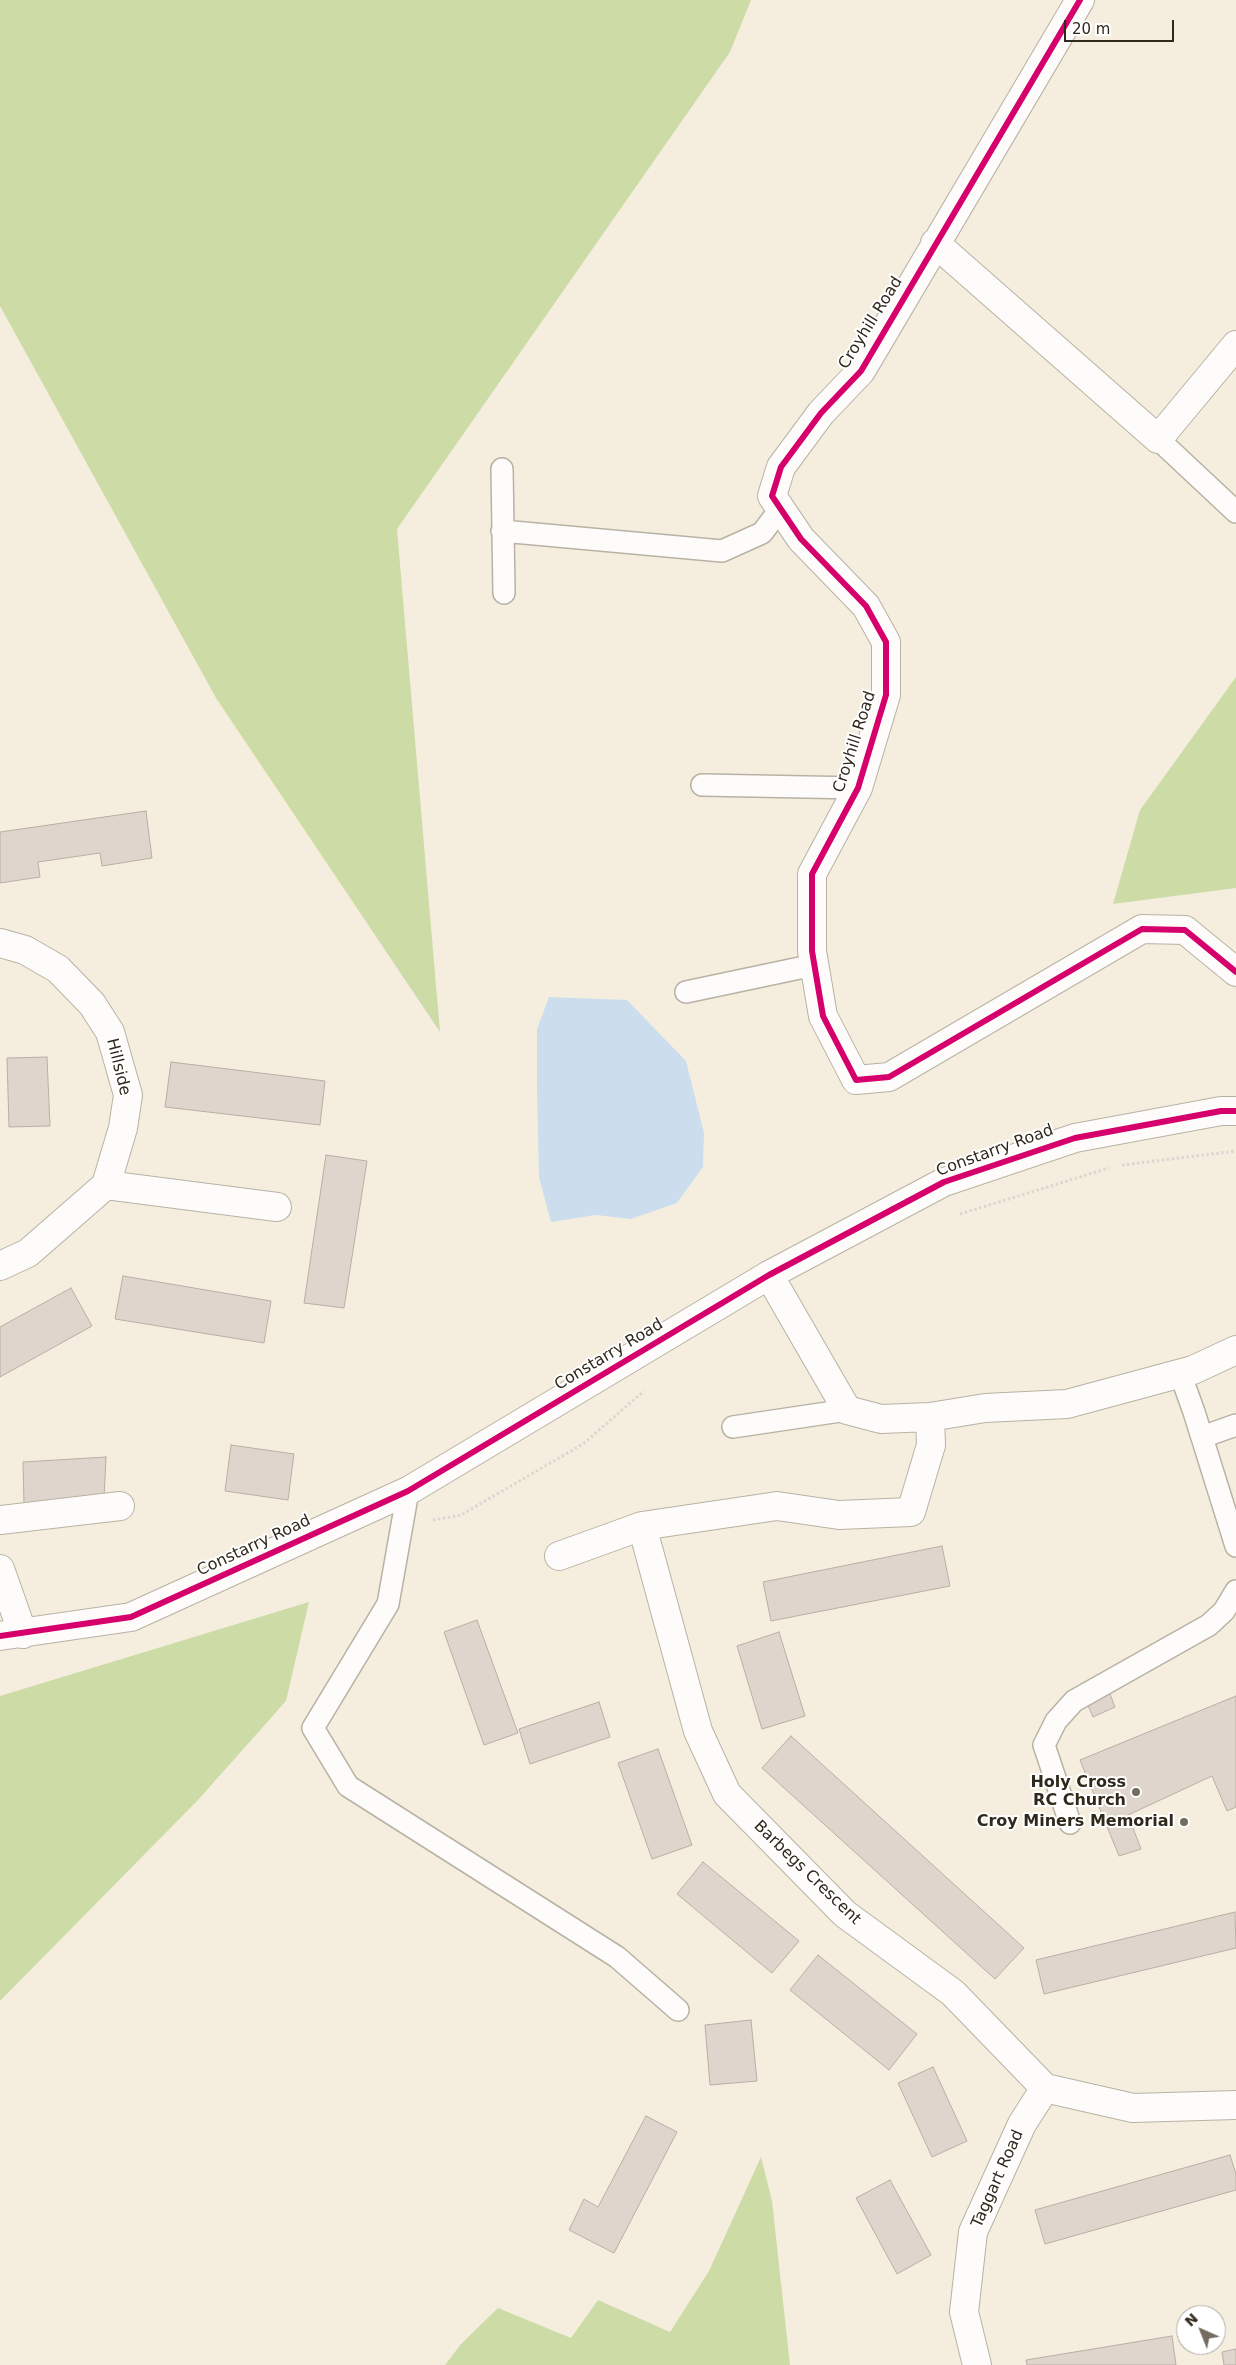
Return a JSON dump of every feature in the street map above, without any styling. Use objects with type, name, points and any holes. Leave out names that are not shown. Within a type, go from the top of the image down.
[{"type":"street","name":"Croyhill Road","points":[[1080,0],[861,371],[822,413],[781,467],[772,496],[801,539],[866,606],[886,642],[886,695],[858,788],[812,874],[812,951],[814,965],[823,1016],[856,1080],[889,1077],[1142,929],[1185,930],[1236,972]]},
{"type":"street","points":[[935,243],[1158,439],[1236,345]]},
{"type":"street","name":"Hillside","points":[[0,943],[25,950],[58,970],[92,1004],[110,1032],[128,1095],[123,1128],[106,1185]]},
{"type":"street","name":"Constarry Road","points":[[12,1635],[130,1617],[408,1491],[768,1275],[944,1182],[1075,1138],[1221,1111],[1236,1111]]},
{"type":"street","points":[[0,1266],[28,1252],[106,1185],[277,1207]]},
{"type":"street","points":[[768,1275],[847,1410],[881,1419],[930,1417],[985,1408],[1067,1404],[1193,1370],[1236,1350]]},
{"type":"street","points":[[559,1556],[642,1526],[777,1506],[839,1515],[911,1512],[931,1445],[930,1417]]},
{"type":"street","points":[[0,1520],[120,1506]]},
{"type":"street","name":"Barbegs Crescent","points":[[642,1526],[698,1731],[727,1794],[845,1914],[953,1993],[1045,2088]]},
{"type":"street","points":[[0,1569],[12,1635]]},
{"type":"street","points":[[1045,2088],[1132,2108],[1236,2105]]},
{"type":"street","name":"Taggart Road","points":[[977,2365],[964,2312],[973,2232],[1022,2124],[1045,2088]]},
{"type":"lane","points":[[1158,439],[1236,512]]},
{"type":"lane","points":[[502,470],[504,593]]},
{"type":"lane","points":[[502,531],[722,551],[762,533],[781,508]]},
{"type":"lane","points":[[702,785],[858,788]]},
{"type":"lane","points":[[686,992],[814,965]]},
{"type":"lane","points":[[1180,1373],[1236,1546]]},
{"type":"lane","points":[[733,1427],[847,1410]]},
{"type":"lane","points":[[1202,1437],[1236,1425]]},
{"type":"lane","points":[[408,1491],[388,1604],[313,1728],[348,1786],[616,1957],[678,2010]]},
{"type":"lane","points":[[1070,1823],[1044,1745],[1056,1721],[1074,1701],[1209,1625],[1224,1611],[1236,1591]]},
{"type":"green space","points":[[0,0],[751,0],[730,52],[397,529],[440,1032],[216,698],[0,306]]},
{"type":"green space","points":[[1236,677],[1236,888],[1113,904],[1140,810]]},
{"type":"green space","points":[[309,1602],[286,1701],[198,1800],[0,2001],[0,1696]]},
{"type":"green space","points":[[761,2157],[772,2201],[790,2365],[445,2365],[461,2344],[498,2308],[571,2338],[598,2300],[670,2332],[709,2271]]},
{"type":"water","points":[[549,997],[627,1000],[686,1061],[704,1133],[703,1167],[677,1203],[631,1219],[596,1215],[551,1222],[539,1177],[537,1092],[537,1029]]},
{"type":"building","points":[[146,811],[152,858],[102,866],[100,853],[38,862],[40,877],[0,883],[0,832]]},
{"type":"building","points":[[47,1057],[50,1126],[9,1127],[7,1058]]},
{"type":"building","points":[[171,1062],[325,1081],[320,1125],[165,1107]]},
{"type":"building","points":[[326,1155],[367,1161],[344,1308],[304,1303]]},
{"type":"building","points":[[123,1276],[271,1301],[264,1343],[115,1319]]},
{"type":"building","points":[[71,1288],[92,1326],[0,1377],[0,1327]]},
{"type":"building","points":[[231,1445],[294,1454],[288,1500],[225,1491]]},
{"type":"building","points":[[106,1457],[104,1498],[24,1504],[23,1462]]},
{"type":"building","points":[[942,1546],[950,1586],[771,1621],[763,1582]]},
{"type":"building","points":[[477,1620],[518,1733],[484,1745],[444,1632]]},
{"type":"building","points":[[779,1632],[805,1716],[762,1729],[737,1646]]},
{"type":"building","points":[[1107,1686],[1115,1707],[1093,1717],[1084,1696]]},
{"type":"building","name":"Holy Cross RC Church","points":[[1236,1696],[1236,1807],[1227,1811],[1212,1776],[1128,1815],[1141,1849],[1119,1856],[1080,1760]]},
{"type":"building","points":[[599,1702],[610,1737],[530,1764],[519,1729]]},
{"type":"building","points":[[791,1736],[1024,1948],[995,1979],[762,1768]]},
{"type":"building","points":[[658,1749],[692,1845],[652,1859],[618,1763]]},
{"type":"building","points":[[703,1862],[799,1941],[772,1973],[677,1894]]},
{"type":"building","points":[[1235,1912],[1236,1948],[1044,1994],[1036,1960]]},
{"type":"building","points":[[818,1955],[917,2034],[889,2070],[790,1990]]},
{"type":"building","points":[[751,2020],[757,2081],[710,2085],[705,2025]]},
{"type":"building","points":[[933,2067],[967,2141],[932,2157],[898,2083]]},
{"type":"building","points":[[646,2116],[677,2132],[614,2253],[569,2230],[584,2199],[598,2207]]},
{"type":"building","points":[[1230,2155],[1236,2174],[1236,2190],[1045,2244],[1035,2210]]},
{"type":"building","points":[[890,2180],[931,2255],[897,2274],[856,2198]]},
{"type":"building","points":[[1172,2336],[1176,2365],[1027,2365],[1026,2360]]},
{"type":"building","points":[[1236,2349],[1236,2365],[1224,2365],[1222,2355],[1226,2355],[1226,2351]]},
{"type":"cycle path","points":[[1080,0],[861,371],[821,413],[781,467],[772,496],[801,539],[866,606],[886,642],[886,695],[858,788],[812,874],[812,951],[823,1016],[856,1080],[889,1077],[1142,929],[1185,930],[1236,972]]},
{"type":"cycle path","points":[[0,1636],[131,1617],[408,1491],[769,1275],[944,1182],[1075,1138],[1221,1111],[1236,1111]]},
{"type":"place","name":"Holy Cross RC Church","points":[[1136,1792]]},
{"type":"place","name":"Croy Miners Memorial","points":[[1184,1822]]}]
